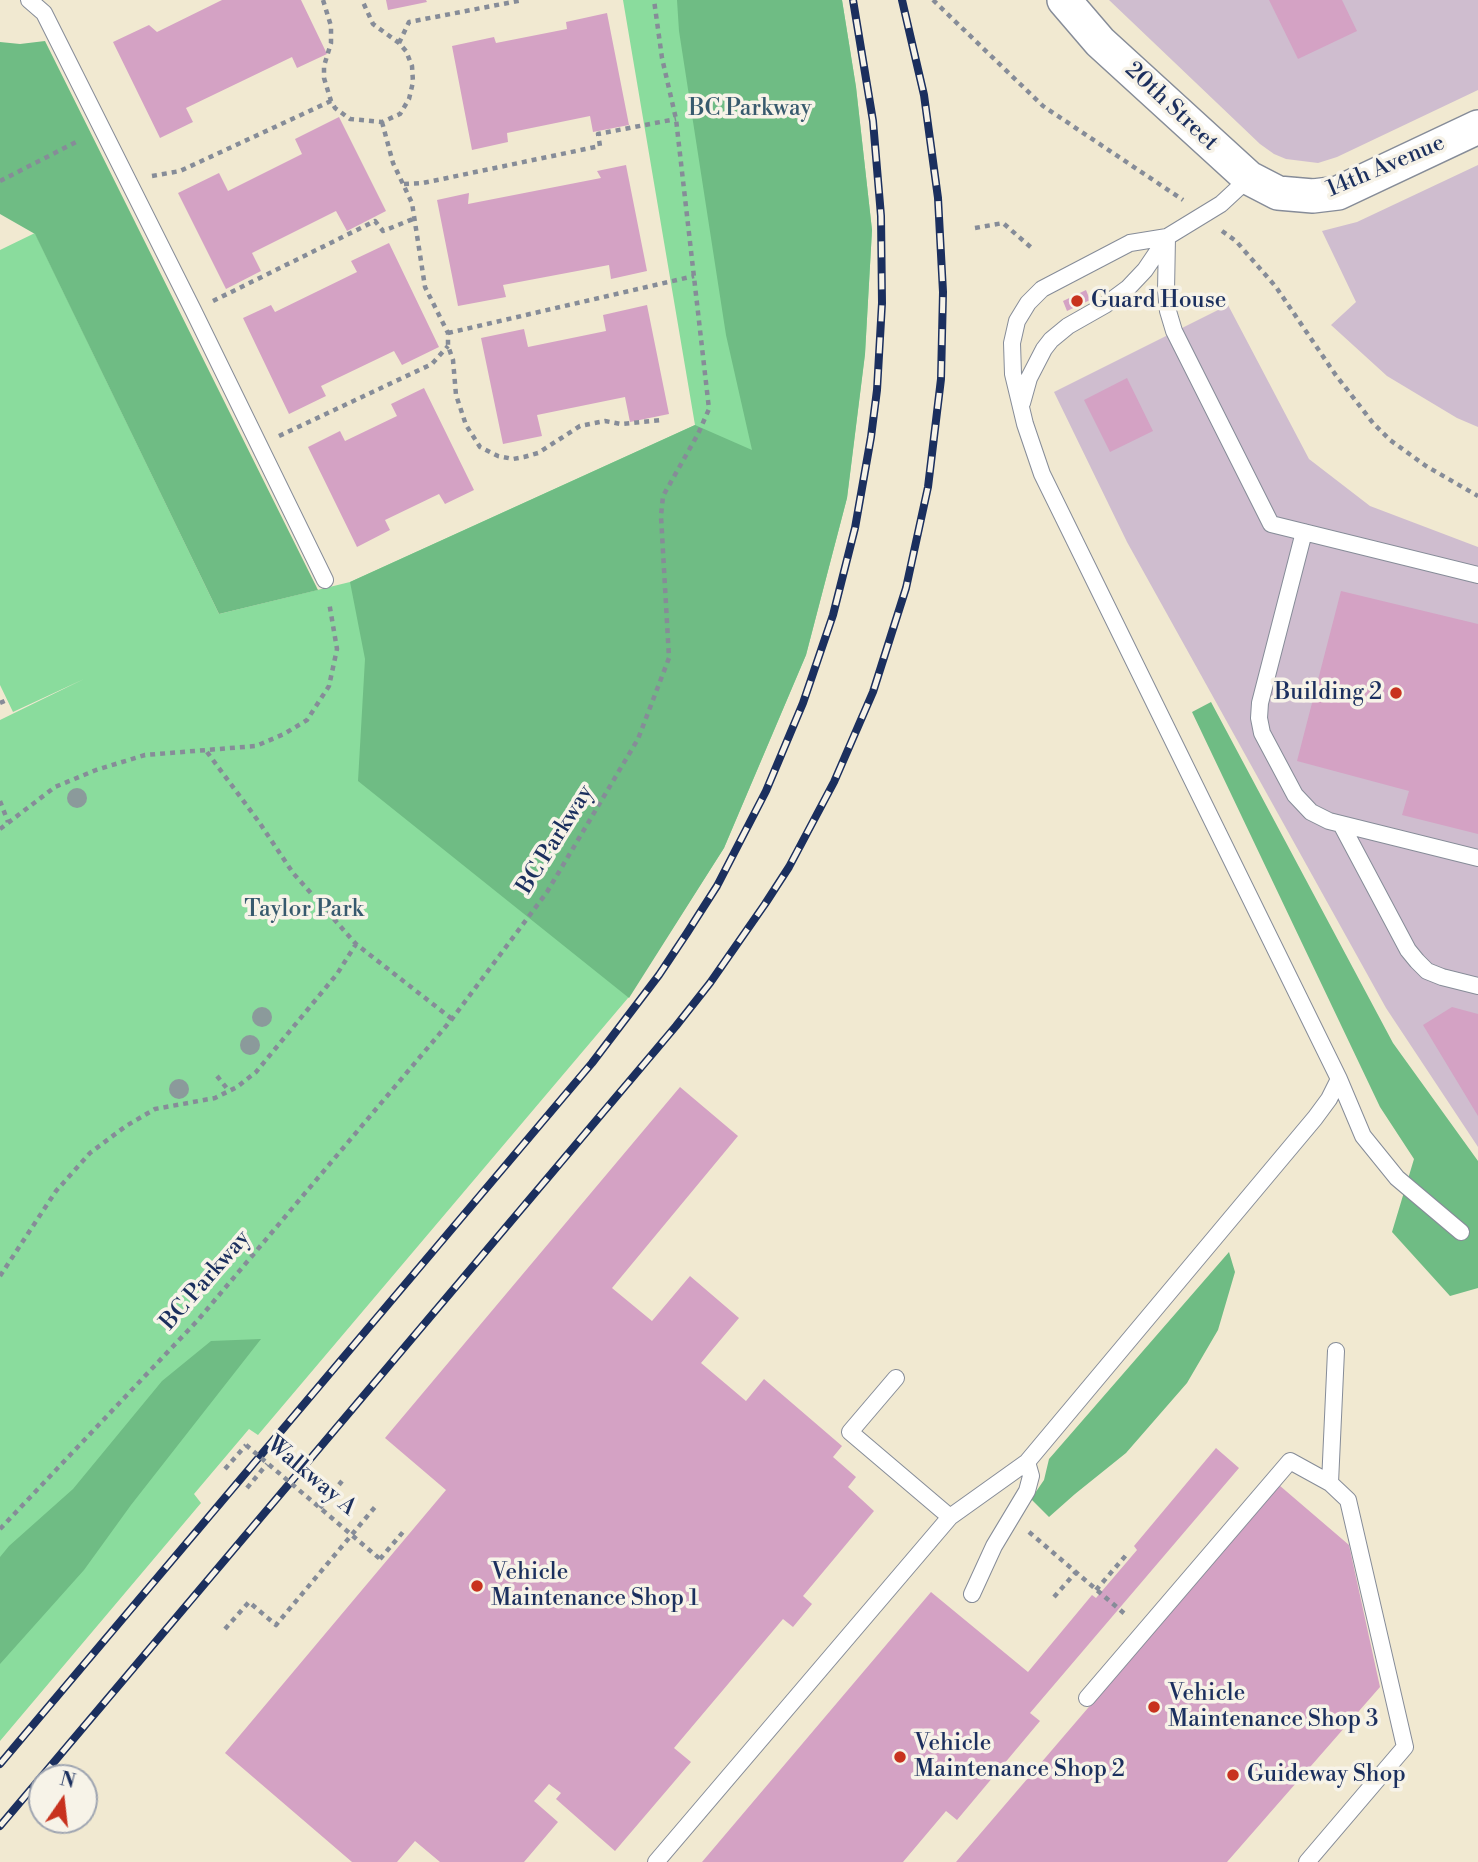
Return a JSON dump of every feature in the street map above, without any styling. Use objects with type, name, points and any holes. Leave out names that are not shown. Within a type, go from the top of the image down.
[{"type":"street","name":"20th Street","points":[[1064,0],[1100,42],[1249,178],[1267,190],[1291,196]]},
{"type":"street","name":"14th Avenue","points":[[1291,196],[1312,197],[1338,193],[1478,127]]},
{"type":"lane","points":[[29,0],[44,13],[325,580]]},
{"type":"lane","points":[[1249,178],[1221,204],[1167,237],[1130,243],[1056,279],[1042,289],[1028,303],[1017,321],[1012,344],[1013,374],[1042,474],[1339,1079],[1363,1136],[1397,1178],[1461,1232]]},
{"type":"lane","points":[[1021,405],[1029,378],[1051,340],[1128,288],[1145,271],[1167,237]]},
{"type":"lane","points":[[1167,237],[1166,291],[1174,331],[1271,524],[1478,575]]},
{"type":"lane","points":[[1304,532],[1260,703],[1259,718],[1262,733],[1295,795],[1311,812],[1341,824],[1478,858]]},
{"type":"lane","points":[[1341,824],[1417,961],[1427,971],[1478,986]]},
{"type":"lane","points":[[656,1862],[950,1517],[1027,1462],[1315,1118],[1339,1079]]},
{"type":"lane","points":[[1330,1483],[1336,1351]]},
{"type":"lane","points":[[896,1378],[850,1432],[950,1517]]},
{"type":"lane","points":[[1087,1698],[1290,1461],[1330,1483],[1349,1500],[1405,1747],[1307,1862]]},
{"type":"lane","points":[[972,1594],[994,1546],[1027,1490],[1031,1476],[1027,1462]]},
{"type":"path","points":[[323,0],[331,26],[331,43],[324,66],[324,78],[331,101],[335,108],[350,118],[382,122],[400,114],[412,92],[412,66],[406,51],[399,43],[373,24],[362,0]]},
{"type":"path","points":[[399,43],[409,22],[523,0]]},
{"type":"path","name":"BC Parkway","points":[[0,1529],[198,1320],[452,1019],[547,892],[638,739],[669,658],[661,516],[663,496],[698,435],[709,409],[676,119],[662,58],[654,0]]},
{"type":"path","points":[[933,0],[1043,106],[1176,194],[1236,241],[1270,280],[1348,393],[1373,424],[1426,466],[1478,496]]},
{"type":"path","points":[[131,187],[155,174],[180,171],[331,101]]},
{"type":"path","points":[[404,184],[423,183],[600,146],[598,134],[676,119]]},
{"type":"path","points":[[382,122],[393,163],[412,203],[425,286],[448,333],[456,395],[466,425],[480,447],[498,456],[513,459],[538,453],[580,426],[605,421],[621,424],[661,420]]},
{"type":"path","points":[[0,181],[100,128]]},
{"type":"path","points":[[193,310],[375,221],[383,231],[413,219]]},
{"type":"path","points":[[975,228],[1003,223],[1034,250]]},
{"type":"path","points":[[448,333],[694,276]]},
{"type":"path","points":[[260,446],[432,364],[448,346]]},
{"type":"path","points":[[0,830],[55,787],[96,770],[145,755],[256,746],[307,720],[329,686],[337,649],[325,580]]},
{"type":"path","points":[[0,703],[7,700]]},
{"type":"path","points":[[207,751],[293,873],[356,944],[452,1019]]},
{"type":"path","points":[[0,801],[8,822]]},
{"type":"path","points":[[0,1276],[56,1191],[90,1153],[125,1126],[155,1109],[215,1098],[256,1072],[337,974],[356,944]]},
{"type":"path","points":[[217,1076],[229,1091]]},
{"type":"path","name":"Walkway A","points":[[225,1469],[246,1445],[380,1559],[403,1532]]},
{"type":"path","points":[[247,1488],[267,1464]]},
{"type":"path","points":[[320,1508],[342,1481]]},
{"type":"path","points":[[353,1535],[375,1507]]},
{"type":"path","points":[[1027,1530],[1126,1615]]},
{"type":"path","name":"Walkway A","points":[[225,1629],[249,1602],[276,1625],[353,1535]]},
{"type":"path","points":[[1096,1590],[1127,1553]]},
{"type":"path","points":[[1054,1597],[1076,1572]]},
{"type":"shaded area","points":[[1109,0],[1478,0],[1478,90],[1337,157],[1318,163],[1286,159],[1260,144]]},
{"type":"shaded area","points":[[1478,165],[1478,427],[1457,418],[1387,376],[1331,325],[1356,302],[1322,231],[1357,222]]},
{"type":"shaded area","points":[[1228,305],[1309,459],[1370,506],[1478,547],[1478,1147],[1386,1008],[1127,542],[1054,392]]},
{"type":"green space","name":"Taylor Park","points":[[623,0],[842,0],[856,87],[872,230],[865,354],[847,498],[806,655],[724,848],[628,998],[258,1435],[249,1429],[194,1494],[201,1503],[0,1741],[0,720],[84,679],[13,712],[0,685],[0,250],[35,233],[219,614],[350,582],[695,425]]},
{"type":"green space","points":[[677,0],[842,0],[856,87],[872,230],[865,354],[847,498],[806,655],[724,848],[629,998],[358,781],[365,659],[350,582],[695,425],[752,450],[726,335],[679,31]]},
{"type":"green space","points":[[45,41],[318,590],[219,614],[35,234],[0,214],[0,42],[20,44]]},
{"type":"green space","points":[[1211,702],[1393,1043],[1478,1161],[1478,1288],[1450,1296],[1392,1232],[1414,1159],[1380,1107],[1192,712]]},
{"type":"green space","points":[[1229,1252],[1235,1272],[1218,1330],[1187,1383],[1126,1453],[1049,1517],[1031,1499],[1044,1480],[1049,1459]]},
{"type":"green space","points":[[261,1339],[131,1505],[84,1570],[0,1664],[0,1557],[73,1489],[162,1381],[211,1341]]},
{"type":"building","points":[[222,0],[301,0],[327,54],[297,68],[292,57],[186,108],[193,122],[160,138],[113,42],[149,25],[157,32]]},
{"type":"building","points":[[386,0],[426,0],[427,2],[388,10]]},
{"type":"building","points":[[1269,0],[1342,0],[1357,31],[1298,59]]},
{"type":"building","points":[[607,13],[629,125],[593,132],[590,116],[507,133],[508,142],[472,150],[452,46],[494,37],[496,43],[567,29],[566,22]]},
{"type":"building","points":[[339,117],[386,211],[347,231],[336,211],[252,253],[261,271],[226,289],[178,193],[219,173],[228,191],[302,154],[295,139]]},
{"type":"building","points":[[626,165],[647,271],[611,279],[609,265],[503,285],[506,297],[458,306],[437,200],[469,193],[468,204],[601,178],[597,171]]},
{"type":"building","points":[[389,243],[439,347],[402,365],[394,351],[321,386],[326,396],[289,414],[243,318],[271,305],[275,312],[357,272],[351,261]]},
{"type":"building","name":"Guard House","points":[[1086,290],[1090,300],[1067,311],[1063,301]]},
{"type":"building","points":[[647,305],[669,414],[630,422],[625,397],[537,415],[542,436],[503,444],[481,338],[524,329],[528,347],[606,331],[603,315]]},
{"type":"building","points":[[1127,378],[1153,431],[1110,452],[1084,400]]},
{"type":"building","points":[[424,388],[474,490],[445,504],[439,494],[385,520],[390,530],[357,547],[308,447],[340,431],[345,441],[397,416],[391,404]]},
{"type":"building","name":"Building 2","points":[[1341,591],[1478,624],[1478,834],[1402,815],[1409,791],[1297,761]]},
{"type":"building","points":[[1452,1007],[1478,1014],[1478,1116],[1423,1025]]},
{"type":"building","points":[[680,1087],[738,1136],[612,1288],[652,1321],[690,1276],[739,1318],[701,1363],[746,1401],[764,1379],[842,1446],[833,1457],[856,1477],[848,1487],[874,1511],[803,1596],[812,1604],[793,1627],[783,1619],[674,1748],[691,1762],[615,1851],[556,1799],[561,1793],[549,1784],[534,1801],[558,1822],[524,1862],[440,1862],[415,1841],[397,1862],[352,1862],[225,1753],[446,1490],[385,1438]]},
{"type":"building","name":"Vehicle Maintenance Shop 2","points":[[1216,1448],[1239,1468],[1030,1713],[1040,1721],[957,1820],[946,1811],[903,1862],[702,1862],[931,1592],[1028,1672],[1092,1595],[1096,1598],[1137,1550],[1134,1546]]},
{"type":"building","points":[[1279,1485],[1349,1545],[1380,1687],[1227,1862],[956,1862]]},
{"type":"railway","points":[[0,1764],[592,1063],[659,975],[687,933],[717,886],[766,791],[803,703],[833,615],[855,528],[877,390],[882,303],[881,216],[873,121],[853,0]]},
{"type":"railway","points":[[0,1826],[676,1026],[710,983],[789,867],[834,782],[873,692],[906,588],[928,487],[941,379],[943,292],[938,198],[924,95],[902,0]]},
{"type":"place","name":"Guard House","points":[[1077,301]]},
{"type":"place","name":"Building 2","points":[[1396,693]]},
{"type":"place","name":"Vehicle Maintenance Shop 1","points":[[477,1586]]},
{"type":"place","name":"Vehicle Maintenance Shop 3","points":[[1154,1707]]},
{"type":"place","name":"Vehicle Maintenance Shop 2","points":[[900,1757]]},
{"type":"place","name":"Guideway Shop","points":[[1233,1775]]}]
